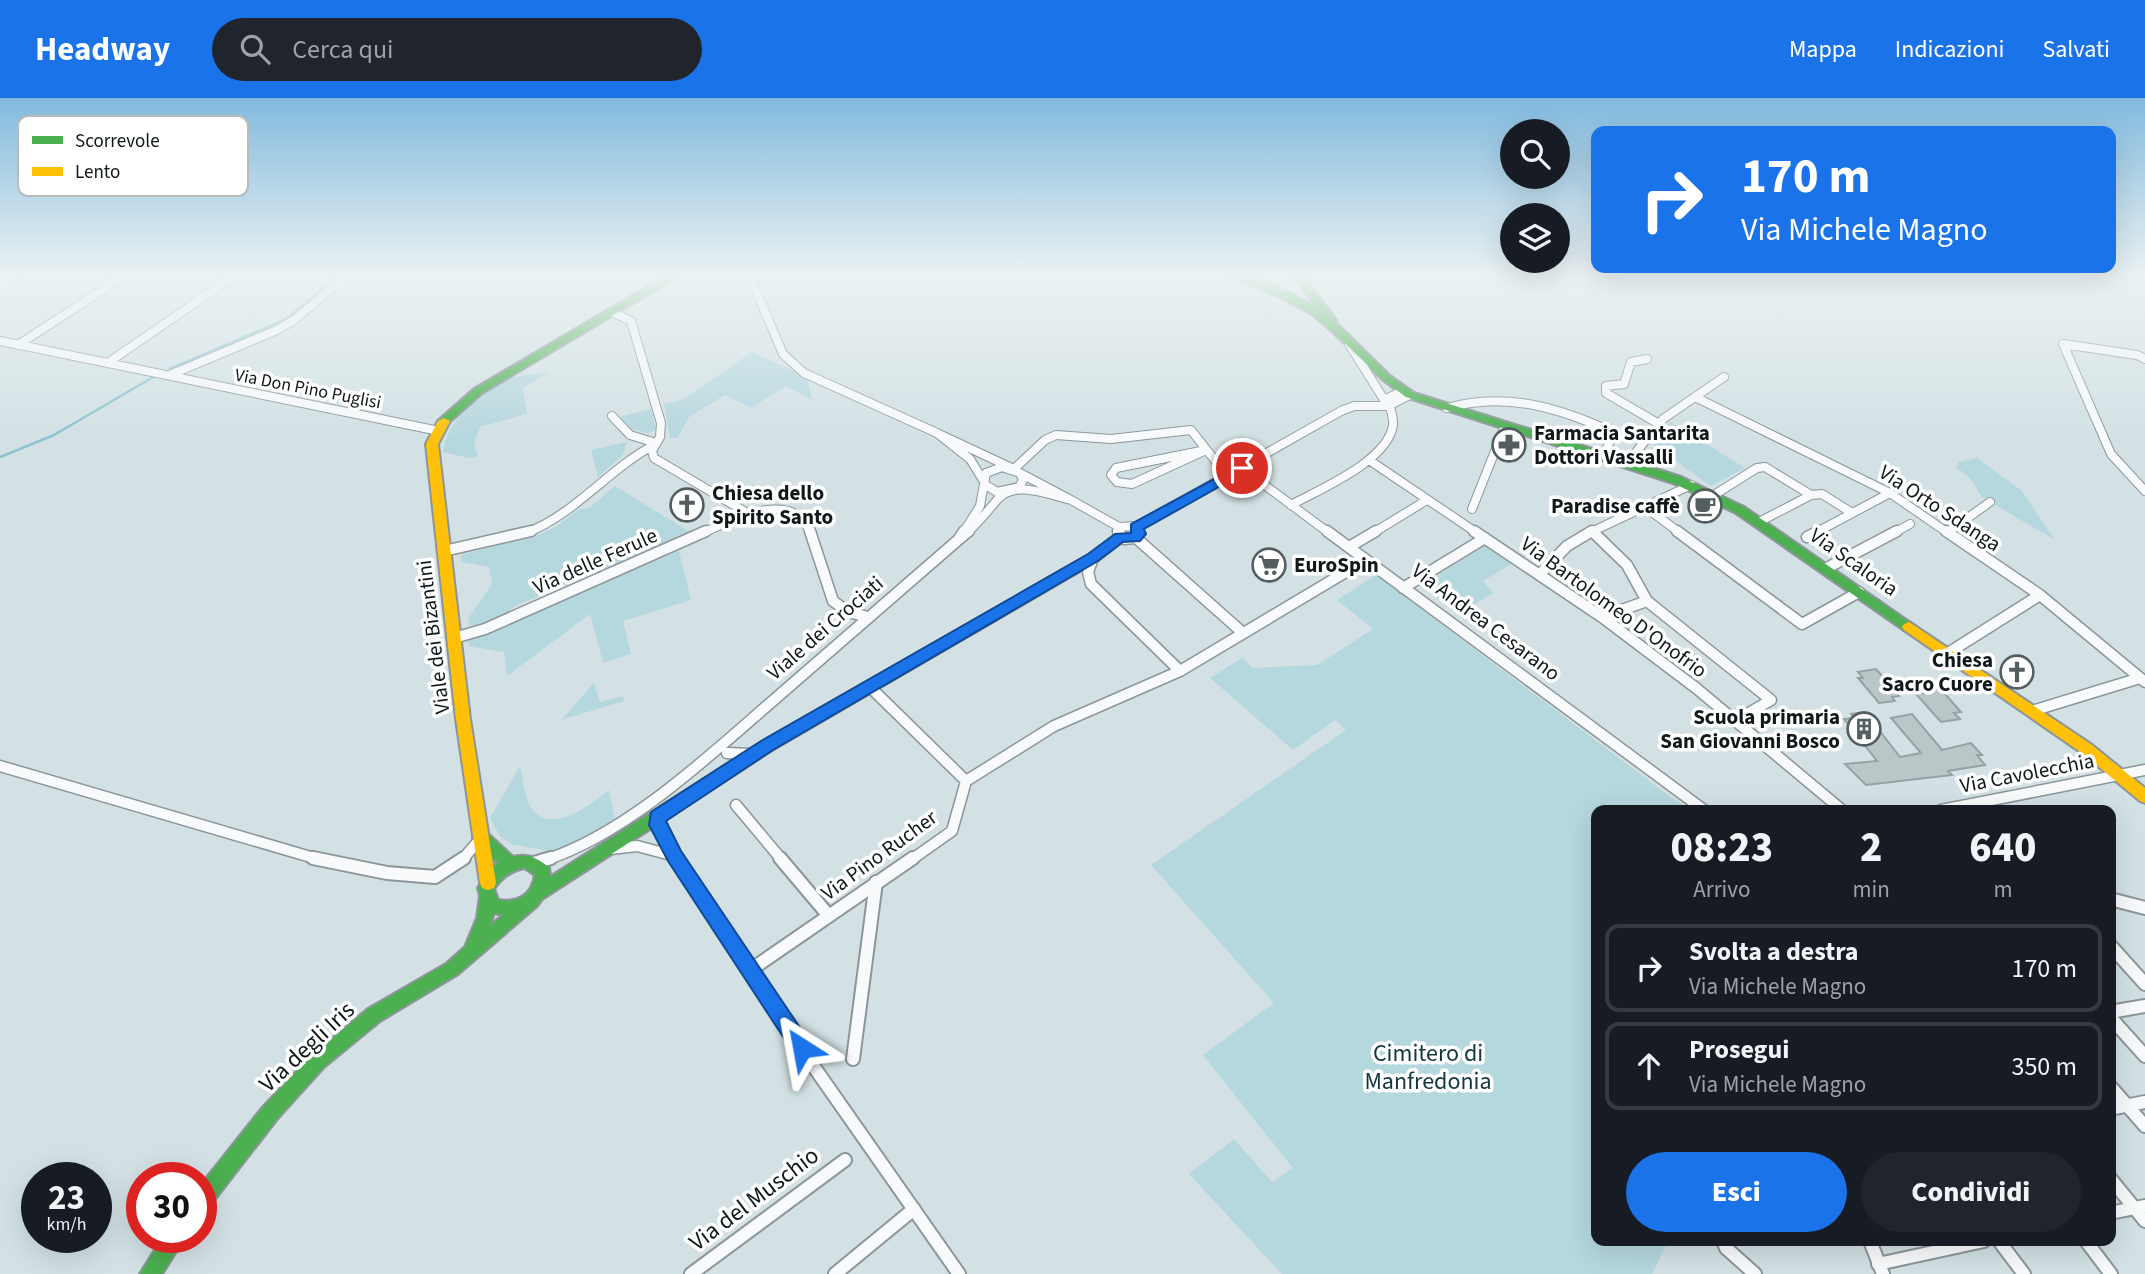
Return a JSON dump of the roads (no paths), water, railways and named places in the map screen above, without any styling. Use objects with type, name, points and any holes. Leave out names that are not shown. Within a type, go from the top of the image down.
[{"type":"street","points":[[18,345],[43,329]]},
{"type":"street","points":[[109,362],[157,329]]},
{"type":"street","points":[[172,374],[279,329]]},
{"type":"street","points":[[439,431],[447,415],[478,391],[583,329]]},
{"type":"street","points":[[633,329],[661,423],[660,437],[652,451],[654,458],[749,514],[766,510],[799,513],[806,520],[833,601],[848,612],[868,617]]},
{"type":"street","points":[[772,329],[783,354],[804,373],[1017,471],[1128,532],[1243,633]]},
{"type":"street","name":"Via Scaloria","points":[[1336,329],[1349,344],[1406,393],[1505,426],[1629,461],[1714,495],[1827,568],[2032,711],[2121,775],[2145,797]]},
{"type":"street","name":"Via Don Pino Puglisi","points":[[0,341],[172,374],[180,379],[439,431]]},
{"type":"street","name":"Via Scaloria","points":[[1349,344],[1388,406]]},
{"type":"street","points":[[2145,359],[2137,355],[2063,344],[2111,454],[2145,491]]},
{"type":"street","points":[[1647,359],[1631,362],[1624,384],[1606,386],[1606,393],[1659,424]]},
{"type":"street","points":[[1447,408],[1460,403],[1512,398],[1598,425],[1614,433],[1605,450],[1629,461],[1659,424],[1724,377]]},
{"type":"street","points":[[1291,505],[1369,460],[1386,443],[1393,425],[1388,398],[1406,393]]},
{"type":"street","name":"Via Orto Sdanga","points":[[1695,397],[1891,493],[2040,595],[2143,680]]},
{"type":"street","points":[[723,776],[723,750],[748,756],[767,746],[1093,558],[1128,532],[1341,411],[1354,406],[1388,406]]},
{"type":"street","points":[[612,416],[619,429],[631,437],[656,443]]},
{"type":"street","points":[[1472,509],[1505,426]]},
{"type":"street","points":[[1017,471],[1050,437],[1062,434],[1100,439],[1168,430],[1191,430],[1228,477]]},
{"type":"street","name":"Viale dei Bizantini","points":[[439,431],[432,444],[454,638],[488,883]]},
{"type":"street","points":[[937,433],[971,459],[983,482],[997,492],[1031,490],[1071,500]]},
{"type":"street","points":[[444,551],[526,533],[547,524],[636,452],[656,443]]},
{"type":"street","points":[[1206,450],[1132,484],[1117,482],[1111,475],[1116,468],[1206,450]]},
{"type":"street","name":"Via Bartolomeo D'Onofrio","points":[[1369,460],[1602,617],[1735,721],[1836,805]]},
{"type":"street","points":[[1714,495],[1757,468],[1765,467],[1811,495]]},
{"type":"street","points":[[983,482],[986,472],[996,468],[1017,471]]},
{"type":"street","name":"Via Andrea Cesarano","points":[[1242,468],[1697,805]]},
{"type":"street","name":"Viale dei Crociati","points":[[534,863],[573,851],[598,838],[723,750],[868,617],[988,515],[998,498],[1021,483],[1017,471]]},
{"type":"street","name":"Viale dei Crociati","points":[[958,540],[980,506],[983,482]]},
{"type":"street","points":[[1539,575],[1567,546],[1592,531],[1691,485]]},
{"type":"street","points":[[1807,537],[1891,493]]},
{"type":"street","points":[[1759,522],[1811,495],[1822,494],[1852,513]]},
{"type":"street","points":[[1349,547],[1427,500]]},
{"type":"street","points":[[1948,532],[1990,502]]},
{"type":"street","points":[[1644,506],[1802,624],[1859,592]]},
{"type":"street","name":"Via delle Ferule","points":[[454,638],[485,629],[749,514]]},
{"type":"street","points":[[1827,568],[1910,524]]},
{"type":"street","points":[[1592,531],[1627,565],[1647,601],[1770,700],[1735,721]]},
{"type":"street","points":[[1403,588],[1485,538]]},
{"type":"street","points":[[1093,558],[1088,572],[1091,584],[1181,671]]},
{"type":"street","points":[[870,687],[965,781],[1054,726],[1181,671],[1366,559]]},
{"type":"street","points":[[1948,653],[2040,595]]},
{"type":"street","points":[[1602,617],[1647,601]]},
{"type":"street","points":[[2032,711],[2143,680]]},
{"type":"street","points":[[535,897],[545,879],[543,872],[534,863],[510,864],[488,883],[487,899],[491,905],[505,910],[535,897],[767,746]]},
{"type":"street","points":[[0,766],[314,858],[387,873],[435,877],[460,862],[481,838],[510,864]]},
{"type":"street","name":"Via Cavolecchia","points":[[1967,805],[2145,770]]},
{"type":"street","name":"Via Pino Rucher","points":[[749,971],[952,831],[965,781]]},
{"type":"street","name":"Via Bartolomeo D'Onofrio","points":[[1827,798],[1831,805]]},
{"type":"street","points":[[736,806],[829,916]]},
{"type":"street","points":[[658,817],[657,825],[675,856],[749,971],[959,1274]]},
{"type":"street","points":[[603,852],[637,846],[675,856]]},
{"type":"street","points":[[853,1059],[876,882]]},
{"type":"street","name":"Via degli Iris","points":[[217,1181],[270,1113],[318,1061],[374,1016],[431,983],[535,897]]},
{"type":"street","name":"Via degli Iris","points":[[469,954],[480,934],[487,899]]},
{"type":"street","points":[[2116,901],[2145,908]]},
{"type":"street","points":[[2116,952],[2145,984]]},
{"type":"street","points":[[2116,1013],[2145,1006]]},
{"type":"street","points":[[2116,1022],[2145,1056]]},
{"type":"street","points":[[2116,1093],[2145,1126]]},
{"type":"street","points":[[2116,1108],[2145,1102]]},
{"type":"street","name":"Via del Muschio","points":[[691,1274],[845,1160]]},
{"type":"street","points":[[2116,1184],[2140,1207],[2145,1221]]},
{"type":"street","points":[[2116,1212],[2140,1207]]},
{"type":"street","points":[[835,1274],[914,1209]]},
{"type":"street","points":[[1725,1246],[1755,1274]]},
{"type":"street","points":[[1872,1246],[1881,1269],[1966,1246]]},
{"type":"street","points":[[2003,1246],[2024,1274]]},
{"type":"street","points":[[2090,1246],[2111,1274]]},
{"type":"street","points":[[150,1274],[164,1253]]},
{"type":"waterway","points":[[170,369],[263,329]]},
{"type":"waterway","points":[[0,457],[54,435],[155,376]]},
{"type":"place","name":"Farmacia Santarita Dottori Vassalli","points":[[1509,445]]},
{"type":"place","name":"Chiesa dello Spirito Santo","points":[[687,505]]},
{"type":"place","name":"Paradise caffè","points":[[1705,506]]},
{"type":"place","name":"EuroSpin","points":[[1269,565]]},
{"type":"place","name":"Chiesa Sacro Cuore","points":[[2017,672]]},
{"type":"place","name":"Scuola primaria San Giovanni Bosco","points":[[1864,729]]},
{"type":"park label","name":"Cimitero di Manfredonia","points":[[1428,1067]]}]
